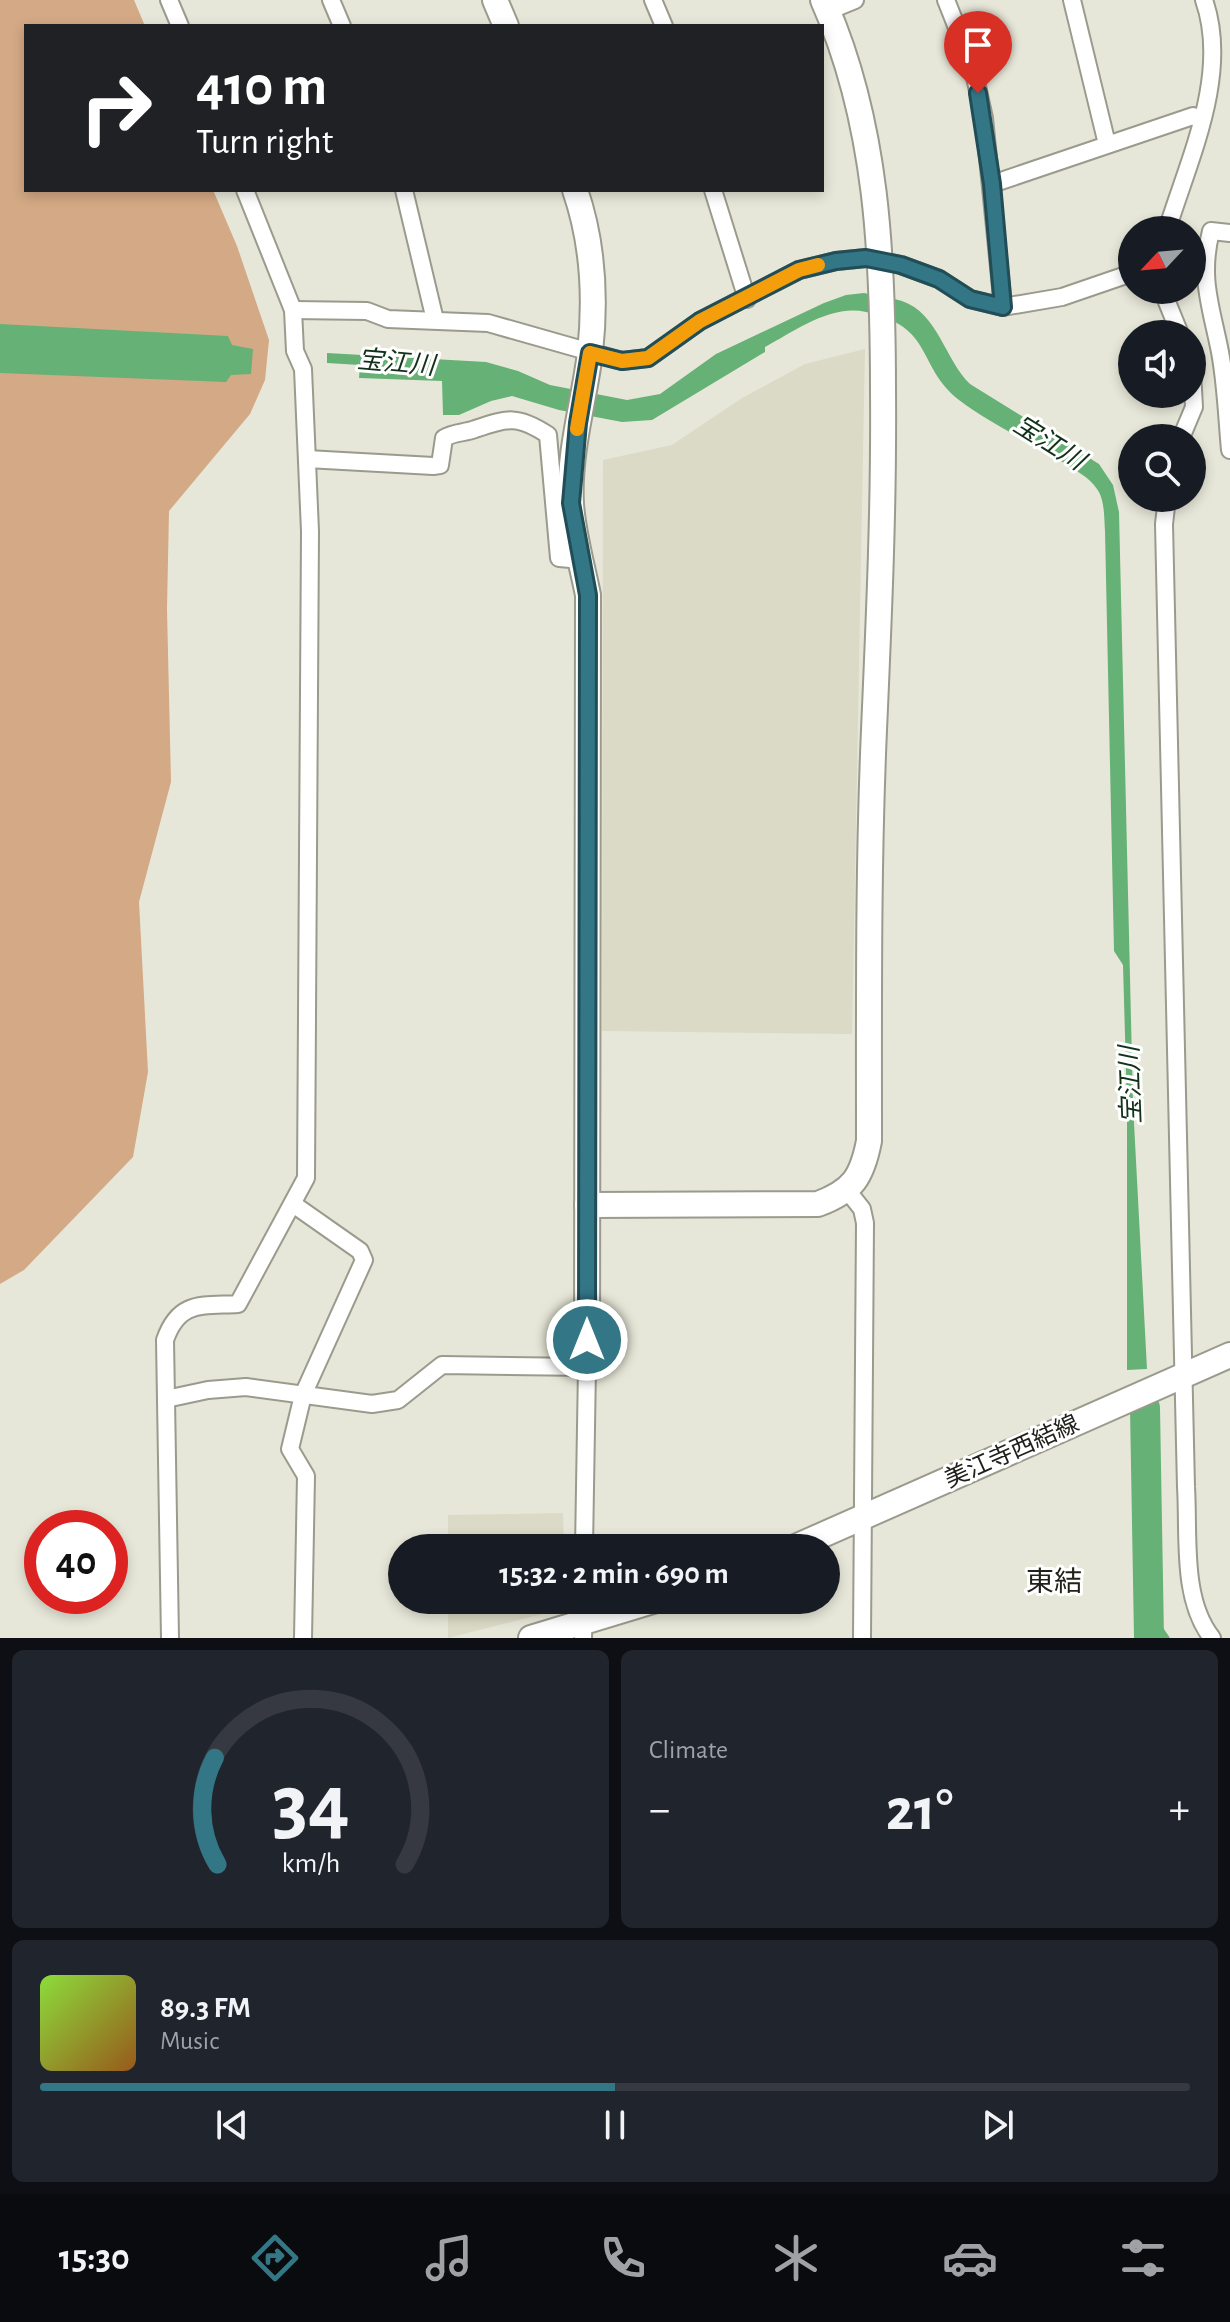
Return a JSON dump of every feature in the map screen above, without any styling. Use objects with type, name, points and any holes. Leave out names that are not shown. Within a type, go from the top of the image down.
[{"type":"street","points":[[169,0],[179,24]]},
{"type":"street","points":[[331,0],[341,24]]},
{"type":"street","points":[[495,0],[505,24]]},
{"type":"street","points":[[653,0],[663,24]]},
{"type":"street","points":[[587,1205],[818,1204],[841,1196],[864,1168],[869,1141],[869,856],[884,495],[882,270],[864,131],[826,6],[855,0]]},
{"type":"street","points":[[946,0],[973,68],[984,118],[1003,307]]},
{"type":"street","points":[[1072,0],[1107,144]]},
{"type":"street","points":[[1171,216],[1201,120],[1214,48],[1204,0]]},
{"type":"street","points":[[992,184],[1193,116],[1201,120]]},
{"type":"street","points":[[170,1638],[165,1340],[172,1321],[192,1307],[238,1304],[306,1178],[310,531],[303,369],[295,351],[293,310],[246,192]]},
{"type":"street","points":[[404,192],[435,320]]},
{"type":"street","points":[[576,192],[592,255],[588,359],[578,423],[571,503],[588,595],[584,1534]]},
{"type":"street","points":[[714,192],[747,299]]},
{"type":"street","points":[[1230,233],[1211,231],[1204,259],[1205,287],[1220,354],[1230,450]]},
{"type":"street","points":[[293,310],[367,311],[388,319],[488,323],[588,359],[622,361],[648,358],[700,321],[799,270],[836,261],[866,258],[882,270],[939,279],[970,299],[1003,307],[1062,297],[1118,278]]},
{"type":"street","points":[[307,459],[440,465],[444,438],[452,433],[472,431],[502,419],[532,424],[548,435],[551,447],[552,496],[559,558],[582,560]]},
{"type":"street","points":[[1166,512],[1183,1375],[1192,1597],[1201,1624],[1212,1638]]},
{"type":"street","points":[[847,1190],[862,1209],[865,1223],[862,1638]]},
{"type":"street","points":[[293,1204],[360,1251],[364,1260],[303,1395],[290,1449],[306,1476],[303,1638]]},
{"type":"street","name":"美江寺西結線","points":[[827,1534],[1230,1355]]},
{"type":"street","points":[[166,1399],[208,1390],[246,1387],[372,1404],[398,1400],[442,1365],[587,1367]]},
{"type":"street","points":[[531,1638],[605,1614]]},
{"type":"shaded area","points":[[0,0],[134,0],[144,24],[24,24],[24,192],[214,192],[237,246],[269,340],[265,380],[250,414],[169,511],[167,609],[171,782],[139,902],[148,1072],[133,1157],[24,1270],[0,1284]]},
{"type":"shaded area","points":[[865,349],[852,1034],[602,1031],[603,460],[672,445],[742,398],[805,364]]},
{"type":"shaded area","points":[[563,1513],[564,1534],[448,1534],[448,1515]]},
{"type":"shaded area","points":[[448,1614],[542,1614],[448,1638]]},
{"type":"water","name":"宝江川","points":[[864,293],[914,307],[933,326],[970,384],[1099,464],[1113,485],[1119,512],[1133,1104],[1147,1369],[1127,1370],[1127,1106],[1123,965],[1114,951],[1104,515],[1100,493],[1094,485],[1077,471],[959,400],[945,387],[914,337],[904,327],[866,312],[827,315],[801,327],[652,420],[622,422],[559,410],[512,396],[459,415],[443,415],[442,381],[359,378],[360,365],[327,363],[327,353],[486,362],[550,385],[627,400],[660,394],[716,354],[846,295]]},
{"type":"water","points":[[0,324],[228,336],[232,345],[253,349],[251,374],[231,375],[226,382],[0,373]]},
{"type":"waterway","name":"宝江川","points":[[1145,1408],[1149,1638]]},
{"type":"waterway","points":[[1149,1612],[1167,1638]]},
{"type":"slow traffic","points":[[577,429],[590,353],[622,361],[648,358],[700,321],[799,270],[818,265]]},
{"type":"district","name":"東結","points":[[1054,1583]]},
{"type":"route","points":[[587,1340],[588,595],[571,503],[578,423],[590,353],[622,361],[648,358],[700,321],[799,270],[836,261],[866,258],[901,265],[939,279],[970,299],[1003,307],[998,231],[978,93]]}]
